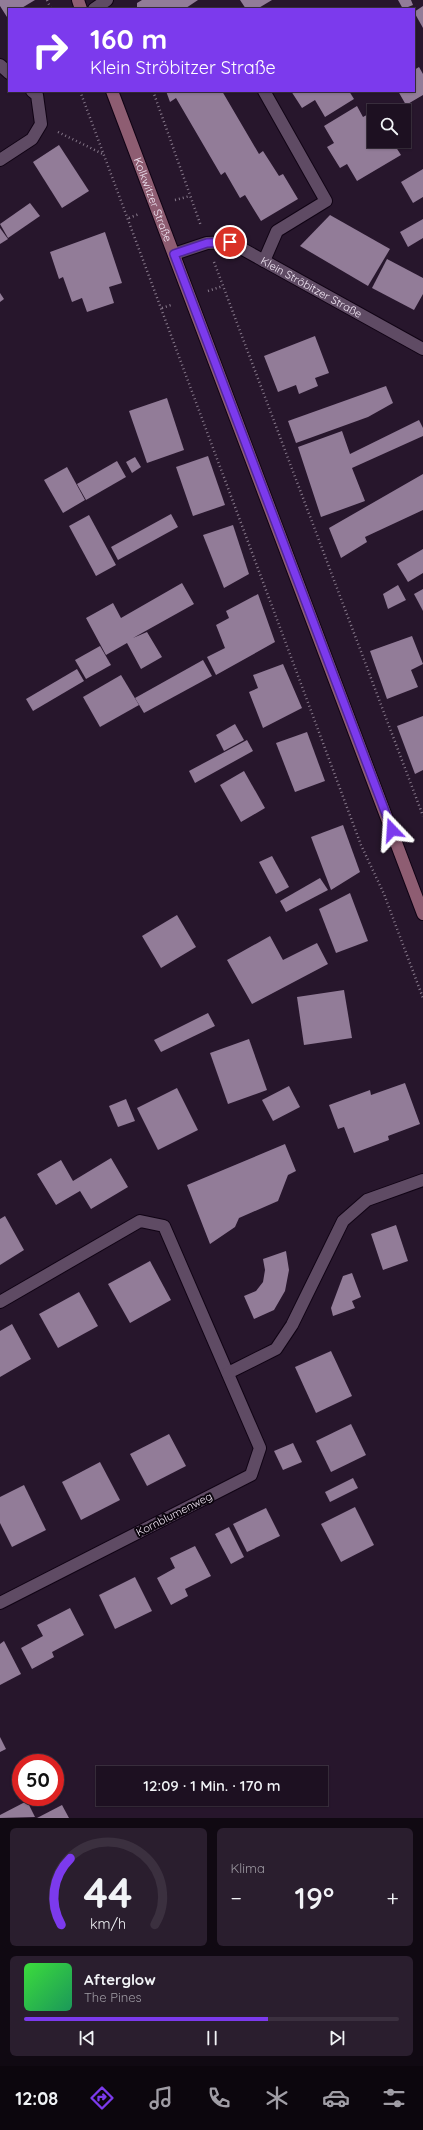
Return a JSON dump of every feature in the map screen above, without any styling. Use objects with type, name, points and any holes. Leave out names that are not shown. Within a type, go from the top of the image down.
[{"type":"main road","name":"Kolkwitzer Straße","points":[[112,92],[422,907]]},
{"type":"street","points":[[95,8],[107,0]]},
{"type":"street","points":[[0,160],[32,139],[41,124],[37,95],[33,92]]},
{"type":"street","points":[[264,260],[277,231],[326,201],[265,92]]},
{"type":"street","name":"Klein Ströbitzer Straße","points":[[174,254],[207,243],[230,242],[423,349]]},
{"type":"street","points":[[228,1373],[276,1349],[292,1325],[343,1222],[367,1200],[423,1180]]},
{"type":"street","name":"Kornblumenweg","points":[[0,1302],[140,1221],[164,1226],[260,1448],[251,1475],[0,1603]]},
{"type":"path","points":[[80,92],[361,845],[384,894],[423,998]]},
{"type":"path","points":[[153,92],[207,243],[423,816]]},
{"type":"path","points":[[41,124],[103,154]]},
{"type":"path","points":[[190,195],[207,243]]},
{"type":"building","points":[[0,0],[35,0],[22,8],[8,8],[7,17],[0,6]]},
{"type":"building","points":[[142,0],[198,0],[186,8],[137,8],[137,3]]},
{"type":"building","points":[[240,0],[272,0],[259,8],[245,8]]},
{"type":"building","points":[[398,0],[411,0],[413,5],[402,8]]},
{"type":"building","points":[[423,6],[423,28],[415,14],[415,11]]},
{"type":"building","points":[[419,67],[423,74],[423,95],[405,104],[399,92],[415,92],[415,69]]},
{"type":"building","points":[[166,92],[223,92],[259,154],[263,151],[279,176],[283,174],[298,199],[261,221],[245,195],[240,198],[225,172],[221,175],[176,98],[170,102]]},
{"type":"building","points":[[292,92],[350,92],[354,99],[325,117],[315,100],[302,108]]},
{"type":"building","points":[[357,106],[363,117],[367,115],[367,148],[396,148],[401,155],[357,181],[347,164],[340,168],[327,147],[334,143],[324,126]]},
{"type":"building","points":[[59,145],[89,191],[62,208],[33,162]]},
{"type":"building","points":[[423,169],[423,197],[413,203],[401,182]]},
{"type":"building","points":[[30,203],[40,216],[8,238],[0,224]]},
{"type":"building","points":[[330,215],[390,249],[368,286],[300,246]]},
{"type":"building","points":[[423,219],[423,238],[408,247],[400,232]]},
{"type":"building","points":[[0,228],[8,239],[0,244]]},
{"type":"building","points":[[105,232],[122,283],[109,287],[114,303],[87,312],[82,298],[72,302],[63,277],[59,279],[50,252]]},
{"type":"building","points":[[387,259],[423,278],[423,294],[414,310],[372,288]]},
{"type":"building","points":[[0,293],[4,299],[0,302]]},
{"type":"building","points":[[315,336],[329,373],[315,378],[318,386],[299,394],[296,385],[278,392],[264,356]]},
{"type":"building","points":[[386,386],[393,403],[368,417],[296,443],[288,421]]},
{"type":"building","points":[[167,398],[184,450],[147,463],[129,411]]},
{"type":"building","points":[[419,420],[423,428],[423,436],[352,468],[365,501],[321,517],[298,447],[342,431],[350,454]]},
{"type":"building","points":[[208,456],[225,505],[193,516],[176,467]]},
{"type":"building","points":[[135,457],[141,467],[132,473],[126,462]]},
{"type":"building","points":[[117,461],[126,477],[86,500],[77,484]]},
{"type":"building","points":[[67,467],[85,500],[63,513],[44,480]]},
{"type":"building","points":[[423,474],[423,510],[365,537],[367,542],[341,558],[329,528]]},
{"type":"building","points":[[171,514],[178,527],[118,560],[111,547]]},
{"type":"building","points":[[89,515],[116,565],[96,576],[69,526]]},
{"type":"building","points":[[233,525],[249,574],[224,588],[203,535]]},
{"type":"building","points":[[423,549],[423,573],[408,582],[397,564]]},
{"type":"building","points":[[182,583],[194,604],[133,638],[147,632],[162,657],[141,669],[127,643],[106,655],[86,618],[113,603],[121,618]]},
{"type":"building","points":[[398,585],[406,600],[388,609],[383,594]]},
{"type":"building","points":[[423,589],[423,611],[414,594]]},
{"type":"building","points":[[258,594],[275,642],[216,675],[207,657],[225,648],[216,625],[229,618],[226,611]]},
{"type":"building","points":[[412,636],[423,664],[411,670],[418,687],[387,699],[370,651]]},
{"type":"building","points":[[100,646],[111,665],[86,679],[75,660]]},
{"type":"building","points":[[203,660],[212,676],[144,713],[135,698]]},
{"type":"building","points":[[283,664],[302,708],[263,728],[249,692],[258,688],[253,675]]},
{"type":"building","points":[[77,669],[84,681],[33,711],[26,699]]},
{"type":"building","points":[[121,675],[139,705],[100,727],[83,697]]},
{"type":"building","points":[[423,716],[423,770],[415,774],[397,726]]},
{"type":"building","points":[[235,724],[244,740],[224,751],[216,735]]},
{"type":"building","points":[[307,732],[325,781],[295,792],[276,743]]},
{"type":"building","points":[[247,740],[253,751],[195,783],[189,771]]},
{"type":"building","points":[[244,771],[265,808],[241,822],[220,785]]},
{"type":"building","points":[[343,825],[360,872],[331,890],[311,837]]},
{"type":"building","points":[[272,856],[289,887],[276,894],[259,862]]},
{"type":"building","points":[[320,878],[328,890],[286,912],[280,901]]},
{"type":"building","points":[[350,893],[368,941],[336,953],[319,909]]},
{"type":"building","points":[[177,915],[196,947],[161,968],[142,936]]},
{"type":"building","points":[[270,936],[283,960],[317,943],[328,964],[252,1004],[227,960]]},
{"type":"building","points":[[344,990],[352,1038],[304,1045],[297,997]]},
{"type":"building","points":[[208,1013],[215,1026],[161,1052],[154,1040]]},
{"type":"building","points":[[249,1039],[267,1090],[228,1104],[210,1053]]},
{"type":"building","points":[[405,1083],[420,1124],[388,1136],[389,1140],[354,1153],[344,1127],[338,1129],[329,1105],[370,1090],[371,1095]]},
{"type":"building","points":[[289,1086],[300,1107],[273,1121],[262,1100]]},
{"type":"building","points":[[177,1088],[198,1130],[158,1150],[137,1108]]},
{"type":"building","points":[[126,1099],[135,1121],[118,1127],[109,1106]]},
{"type":"building","points":[[285,1144],[296,1171],[288,1175],[278,1201],[239,1218],[235,1227],[210,1244],[187,1185]]},
{"type":"building","points":[[111,1158],[128,1187],[91,1209],[80,1191],[56,1205],[37,1174],[61,1160],[73,1181]]},
{"type":"building","points":[[5,1216],[24,1250],[0,1265],[0,1219]]},
{"type":"building","points":[[396,1225],[408,1261],[383,1270],[371,1234]]},
{"type":"building","points":[[286,1251],[289,1270],[285,1291],[274,1310],[254,1319],[244,1296],[256,1291],[263,1282],[265,1270],[263,1259]]},
{"type":"building","points":[[150,1261],[171,1300],[130,1323],[108,1284]]},
{"type":"building","points":[[352,1273],[361,1297],[352,1301],[355,1308],[333,1316],[331,1308],[343,1276]]},
{"type":"building","points":[[79,1292],[98,1326],[58,1348],[39,1314]]},
{"type":"building","points":[[12,1324],[31,1359],[0,1377],[0,1331]]},
{"type":"building","points":[[331,1351],[352,1396],[316,1413],[295,1367]]},
{"type":"building","points":[[351,1424],[366,1455],[331,1472],[316,1441]]},
{"type":"building","points":[[169,1434],[186,1466],[147,1486],[130,1454]]},
{"type":"building","points":[[293,1443],[302,1462],[283,1470],[274,1451]]},
{"type":"building","points":[[100,1462],[120,1500],[81,1520],[62,1482]]},
{"type":"building","points":[[353,1478],[358,1488],[330,1502],[325,1492]]},
{"type":"building","points":[[24,1485],[46,1530],[12,1547],[0,1523],[0,1497]]},
{"type":"building","points":[[355,1507],[374,1545],[341,1562],[321,1524]]},
{"type":"building","points":[[266,1508],[280,1536],[247,1552],[233,1524]]},
{"type":"building","points":[[229,1527],[244,1557],[231,1564],[215,1534]]},
{"type":"building","points":[[195,1546],[211,1576],[185,1589],[188,1596],[171,1605],[157,1578],[175,1568],[170,1558]]},
{"type":"building","points":[[135,1577],[152,1611],[115,1629],[99,1595]]},
{"type":"building","points":[[70,1608],[84,1635],[52,1652],[54,1657],[32,1669],[21,1648],[43,1636],[37,1625]]},
{"type":"building","points":[[4,1641],[21,1674],[0,1685],[0,1644]]},
{"type":"building","points":[[0,1737],[6,1749],[0,1752]]},
{"type":"building","points":[[17,1806],[30,1806],[35,1817],[0,1818],[0,1815]]},
{"type":"building","points":[[63,1806],[69,1818],[37,1818]]},
{"type":"route","points":[[230,242],[207,243],[174,254],[392,830]]}]
